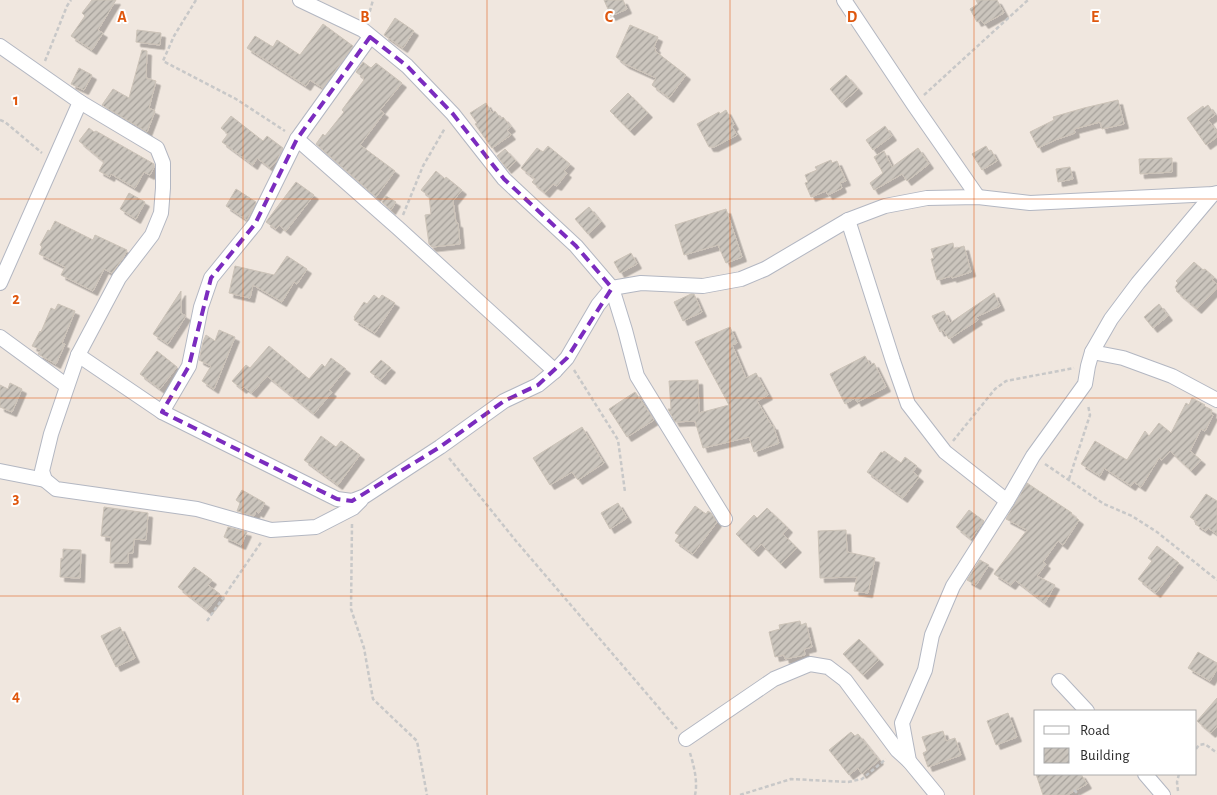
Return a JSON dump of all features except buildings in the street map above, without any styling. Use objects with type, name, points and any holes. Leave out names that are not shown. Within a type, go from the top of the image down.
[{"type":"street","points":[[300,0],[363,30],[408,66],[453,114],[504,179],[576,246],[612,288],[637,376],[725,520]]},
{"type":"street","points":[[844,0],[978,197]]},
{"type":"street","points":[[162,412],[188,366],[201,307],[211,278],[255,224],[297,139],[370,37]]},
{"type":"street","points":[[0,46],[80,102],[157,148],[162,163],[161,213],[152,235],[119,278],[78,355],[51,434],[42,471],[45,480]]},
{"type":"street","points":[[0,283],[80,102]]},
{"type":"street","points":[[297,139],[555,371]]},
{"type":"street","points":[[0,471],[45,480],[56,489],[197,509],[272,530],[316,527],[353,508],[365,496],[440,447],[504,401],[538,385],[567,358],[598,305],[612,288],[641,283],[703,286],[741,279],[765,269],[848,220],[885,206],[927,198],[978,197],[1030,203],[1215,194]]},
{"type":"street","points":[[909,761],[902,723],[925,670],[932,635],[954,586],[1033,456],[1085,384],[1090,359],[1111,319],[1138,283],[1215,194]]},
{"type":"street","points":[[848,220],[908,404],[945,452],[1007,501]]},
{"type":"street","points":[[0,337],[67,386]]},
{"type":"street","points":[[78,355],[162,412],[337,500],[352,501],[365,496]]},
{"type":"street","points":[[1090,359],[1123,358],[1172,376],[1217,400]]},
{"type":"street","points":[[686,739],[774,679],[810,664],[828,667],[845,680],[897,750],[909,761],[937,795]]},
{"type":"street","points":[[1059,681],[1086,710]]},
{"type":"street","points":[[1145,775],[1163,795]]},
{"type":"path","points":[[39,74],[71,0]]},
{"type":"path","points":[[196,0],[174,36],[163,61],[236,99],[297,139]]},
{"type":"path","points":[[914,105],[1028,0]]},
{"type":"path","points":[[398,228],[424,166],[453,114]]},
{"type":"path","points":[[0,120],[6,122],[53,162]]},
{"type":"path","points":[[567,358],[618,440],[625,492]]},
{"type":"path","points":[[945,452],[994,389],[1006,381],[1090,359]]},
{"type":"path","points":[[1069,479],[1090,415],[1085,384]]},
{"type":"path","points":[[440,447],[516,541],[686,739],[694,764],[695,795]]},
{"type":"path","points":[[1033,456],[1104,504],[1132,516],[1157,532],[1217,580]]},
{"type":"path","points":[[353,508],[350,609],[364,648],[373,699],[417,741],[427,794]]},
{"type":"path","points":[[206,621],[257,547],[272,530]]},
{"type":"path","points":[[1197,748],[1199,745],[1205,744],[1217,753]]},
{"type":"path","points":[[740,795],[791,779],[848,782],[862,779],[897,750]]},
{"type":"path","points":[[1178,795],[1179,775]]},
{"type":"path","points":[[1074,790],[1078,795]]},
{"type":"highlighted area","points":[[370,37],[407,66],[453,114],[504,179],[576,246],[612,288],[567,358],[538,385],[504,401],[440,447],[352,501],[337,499],[162,412],[189,366],[211,278],[255,224],[297,139]]}]
